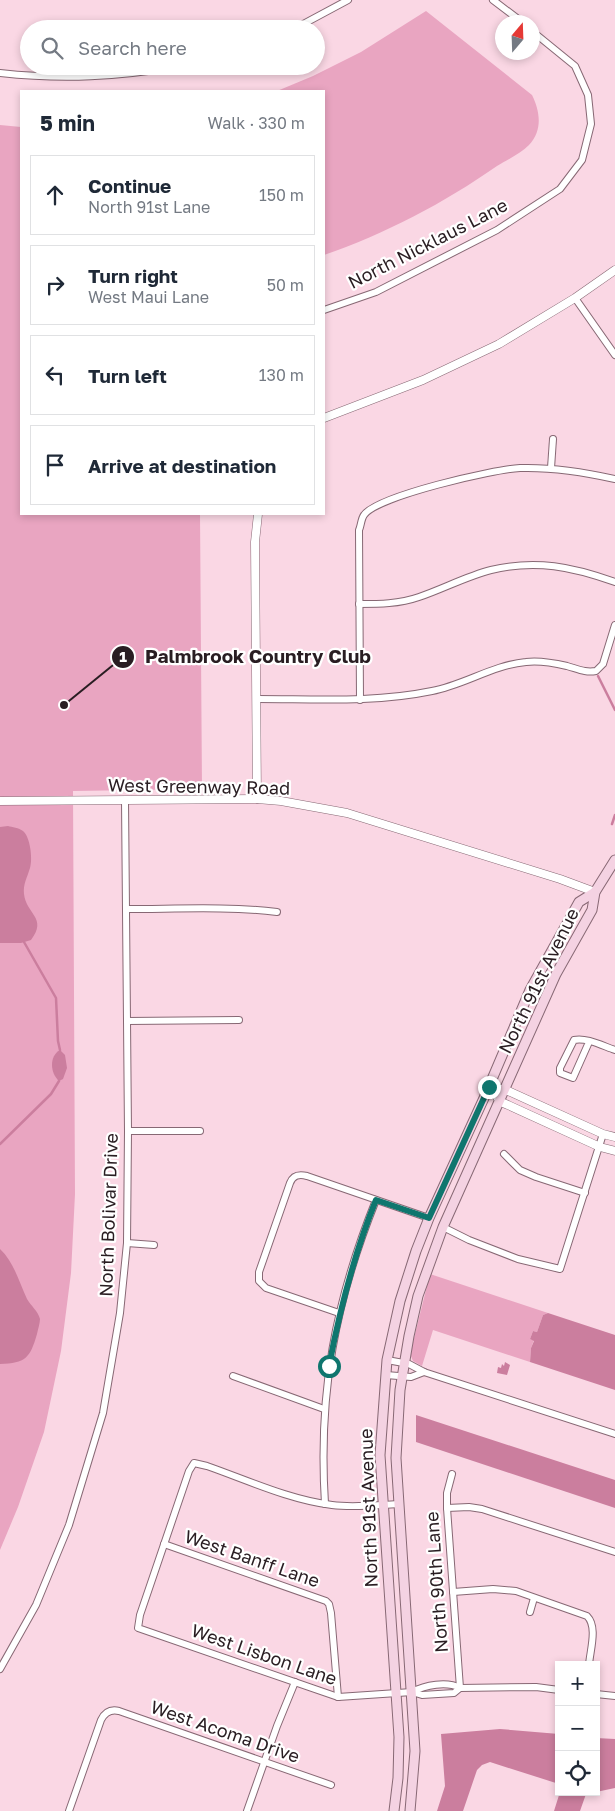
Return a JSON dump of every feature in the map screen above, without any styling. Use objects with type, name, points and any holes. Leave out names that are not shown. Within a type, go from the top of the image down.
[{"type":"main road","name":"North 91st Avenue","points":[[410,1811],[415,1750],[398,1504],[397,1431],[404,1362],[416,1303],[443,1227],[501,1102],[556,974],[592,910],[595,892],[613,863]]},
{"type":"main road","name":"North 91st Avenue","points":[[394,1811],[399,1751],[382,1505],[380,1441],[387,1360],[400,1301],[416,1251],[530,990],[579,902],[595,892]]},
{"type":"street","points":[[311,20],[348,0]]},
{"type":"street","points":[[493,0],[513,15]]},
{"type":"street","name":"North Nicklaus Lane","points":[[325,310],[376,292],[497,230],[560,189],[582,160],[591,124],[588,95],[575,66],[540,38]]},
{"type":"street","points":[[0,73],[40,77],[118,75]]},
{"type":"street","points":[[325,418],[414,384],[465,361],[531,326],[615,270]]},
{"type":"street","points":[[575,298],[615,355]]},
{"type":"street","points":[[550,468],[553,439]]},
{"type":"street","points":[[360,700],[359,530],[364,515],[374,507],[467,476],[519,468],[550,468],[615,479]]},
{"type":"street","points":[[257,799],[256,542],[258,515]]},
{"type":"street","points":[[359,604],[402,602],[418,598],[491,570],[547,564],[586,572],[615,582]]},
{"type":"street","points":[[258,699],[360,700],[394,698],[442,689],[504,666],[528,662],[556,664],[586,673],[596,671],[602,664],[615,625]]},
{"type":"street","name":"West Greenway Road","points":[[0,801],[257,799],[281,801],[347,813],[560,879],[595,892]]},
{"type":"street","name":"North Bolivar Drive","points":[[0,1669],[36,1605],[69,1525],[103,1413],[120,1313],[127,1243],[126,800]]},
{"type":"street","points":[[126,909],[222,909],[277,912]]},
{"type":"street","points":[[127,1021],[239,1020]]},
{"type":"street","points":[[589,1042],[573,1078],[560,1073],[560,1068],[574,1040],[579,1038],[615,1050]]},
{"type":"street","points":[[489,1087],[506,1090],[603,1134],[615,1137]]},
{"type":"street","points":[[489,1087],[501,1102],[600,1147],[615,1151]]},
{"type":"street","points":[[128,1131],[200,1131]]},
{"type":"street","points":[[443,1227],[469,1240],[518,1259],[560,1269],[603,1134]]},
{"type":"street","points":[[504,1154],[520,1170],[585,1193]]},
{"type":"street","points":[[339,1313],[266,1288],[258,1281],[258,1272],[291,1180],[296,1176],[307,1176],[429,1218]]},
{"type":"street","points":[[325,1504],[323,1458],[324,1409],[329,1366],[339,1313],[361,1237],[376,1200]]},
{"type":"street","points":[[127,1243],[154,1245]]},
{"type":"street","points":[[387,1360],[404,1362],[424,1372],[615,1434]]},
{"type":"street","points":[[386,1375],[411,1377],[424,1372]]},
{"type":"street","points":[[233,1376],[324,1409]]},
{"type":"street","points":[[164,1544],[189,1472],[194,1463],[295,1497],[325,1504],[345,1506],[398,1504]]},
{"type":"street","name":"North 90th Lane","points":[[452,1474],[447,1493],[447,1508],[460,1688]]},
{"type":"street","points":[[447,1508],[469,1507],[482,1509],[615,1552]]},
{"type":"street","name":"West Banff Lane","points":[[164,1544],[322,1598],[329,1604],[338,1697]]},
{"type":"street","name":"West Lisbon Lane","points":[[164,1544],[140,1615],[138,1628],[338,1697],[412,1692],[422,1686],[453,1684],[460,1688],[536,1687],[555,1689]]},
{"type":"street","points":[[453,1592],[493,1589],[516,1591],[582,1614],[591,1620],[593,1629],[589,1661]]},
{"type":"street","points":[[530,1612],[534,1598]]},
{"type":"street","points":[[247,1811],[295,1682]]},
{"type":"street","points":[[600,1694],[615,1696]]},
{"type":"street","name":"West Acoma Drive","points":[[69,1811],[101,1720],[108,1711],[119,1711],[331,1785]]},
{"type":"shaded area","points":[[426,11],[532,95],[537,107],[538,127],[529,145],[522,151],[456,193],[392,227],[325,255],[325,90],[279,90],[315,75],[325,75],[325,70],[361,52]]},
{"type":"shaded area","points":[[0,125],[20,127],[20,515],[200,515],[202,789],[73,791],[75,1194],[71,1273],[61,1351],[44,1432],[18,1507],[0,1550]]},
{"type":"shaded area","points":[[8,826],[23,831],[29,843],[31,854],[31,864],[24,894],[28,907],[35,916],[37,926],[36,933],[31,940],[21,943],[0,943],[0,827]]},
{"type":"shaded area","points":[[60,1050],[65,1055],[67,1068],[63,1079],[59,1081],[52,1069],[52,1060]]},
{"type":"shaded area","points":[[0,1249],[13,1266],[27,1299],[38,1313],[40,1319],[32,1349],[26,1358],[16,1362],[0,1364]]},
{"type":"shaded area","points":[[430,1274],[548,1313],[543,1315],[537,1332],[533,1331],[530,1339],[534,1340],[531,1348],[530,1362],[433,1330],[422,1366],[413,1361],[410,1354]]},
{"type":"shaded area","points":[[548,1313],[615,1335],[615,1390],[530,1362],[531,1348],[534,1341],[530,1339],[533,1331],[537,1332],[543,1315]]},
{"type":"shaded area","points":[[505,1362],[510,1365],[507,1375],[497,1373],[498,1367],[501,1368],[502,1364],[504,1366]]},
{"type":"shaded area","points":[[416,1415],[615,1480],[615,1508],[416,1442]]},
{"type":"shaded area","points":[[500,1729],[555,1734],[555,1783],[490,1762],[482,1765],[477,1770],[463,1811],[437,1811],[445,1786],[441,1734]]},
{"type":"shaded area","points":[[600,1738],[615,1739],[615,1788],[600,1791]]},
{"type":"shaded area","points":[[559,1796],[585,1796],[580,1811],[554,1811]]},
{"type":"waterway","points":[[598,676],[615,710]]},
{"type":"waterway","points":[[612,824],[615,815]]},
{"type":"waterway","points":[[24,942],[56,998],[60,1050]]},
{"type":"waterway","points":[[0,1144],[51,1094],[59,1081]]},
{"type":"place","name":"Palmbrook Country Club","points":[[64,705]]},
{"type":"route","points":[[329,1366],[339,1313],[350,1272],[361,1237],[376,1200],[429,1218],[489,1087]]}]
